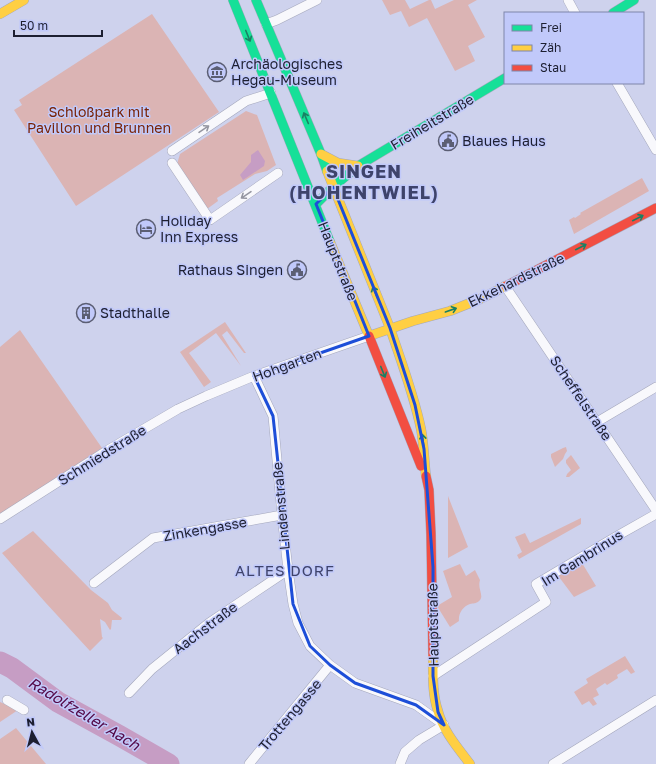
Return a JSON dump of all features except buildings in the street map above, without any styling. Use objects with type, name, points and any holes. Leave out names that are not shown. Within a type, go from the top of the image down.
[{"type":"main road","points":[[0,14],[24,0]]},
{"type":"main road","name":"Hauptstraße","points":[[233,0],[426,476]]},
{"type":"main road","name":"Hauptstraße","points":[[256,0],[321,154],[390,328],[417,411],[429,491],[432,567],[433,676],[435,698],[438,712],[444,725],[470,764]]},
{"type":"main road","points":[[615,12],[634,0]]},
{"type":"main road","name":"Freiheitstraße","points":[[316,204],[333,186],[358,166],[504,79]]},
{"type":"main road","points":[[321,154],[338,163],[358,166]]},
{"type":"main road","name":"Ekkehardstraße","points":[[369,336],[390,328],[450,311],[480,299],[656,208]]},
{"type":"street","points":[[266,24],[317,0]]},
{"type":"street","points":[[568,0],[574,12]]},
{"type":"street","points":[[618,84],[656,150]]},
{"type":"street","points":[[172,151],[246,101],[271,93]]},
{"type":"street","points":[[172,163],[210,220],[278,173]]},
{"type":"street","name":"Scheffelstraße","points":[[505,286],[656,510]]},
{"type":"street","name":"Hohgarten","points":[[206,396],[254,376],[369,336]]},
{"type":"street","name":"Lindenstraße","points":[[254,376],[273,416],[282,515],[293,604],[298,623],[310,646],[330,665],[355,683],[416,705],[444,725]]},
{"type":"street","points":[[597,422],[656,387]]},
{"type":"street","name":"Schmiedstraße","points":[[0,519],[108,450],[178,409],[206,396]]},
{"type":"street","name":"Im Gambrinus","points":[[433,676],[546,602],[536,584],[656,514]]},
{"type":"street","name":"Zinkengasse","points":[[94,582],[153,538],[282,515]]},
{"type":"street","name":"Aachstraße","points":[[128,692],[152,669],[209,623],[288,570]]},
{"type":"street","name":"Trottengasse","points":[[249,764],[330,665]]},
{"type":"street","points":[[7,700],[24,710]]},
{"type":"street","points":[[553,764],[656,700]]},
{"type":"street","points":[[400,764],[405,752],[419,740],[444,725]]},
{"type":"highlighted area","points":[[333,187],[390,328],[415,405],[424,449],[433,567],[433,676],[438,712],[444,725],[416,705],[355,683],[330,665],[310,646],[293,604],[273,416],[254,376],[369,336],[316,204]]},
{"type":"green space","points":[[382,0],[405,0],[410,9],[431,0],[435,9],[454,0],[477,0],[468,5],[485,37],[468,46],[475,61],[455,71],[427,18],[409,27],[401,11],[390,15]]},
{"type":"green space","name":"Schloßpark mit Pavillon und Brunnen","points":[[152,14],[219,112],[76,206],[14,110],[22,105],[19,100]]},
{"type":"green space","points":[[246,111],[257,115],[276,165],[267,171],[255,174],[217,198],[218,201],[207,209],[177,164],[180,154]]},
{"type":"green space","points":[[642,178],[649,191],[574,234],[569,220],[574,217],[575,218],[581,214],[580,213]]},
{"type":"green space","points":[[225,322],[246,353],[244,353],[227,331],[222,335],[241,366],[216,333],[189,353],[211,382],[204,387],[180,352]]},
{"type":"green space","points":[[20,330],[102,448],[0,516],[0,347]]},
{"type":"green space","points":[[566,447],[567,451],[563,459],[555,467],[551,454]]},
{"type":"green space","points":[[571,455],[580,468],[569,477],[566,477],[571,470],[566,463],[566,460]]},
{"type":"green space","points":[[448,496],[468,547],[448,558]]},
{"type":"green space","points":[[581,518],[581,524],[519,559],[517,555],[522,552],[515,537],[525,533],[530,543]]},
{"type":"green space","points":[[33,531],[91,590],[108,603],[112,610],[122,618],[121,620],[112,620],[110,630],[105,622],[100,619],[103,638],[90,651],[2,553]]},
{"type":"green space","points":[[579,558],[596,586],[574,597],[556,573]]},
{"type":"green space","points":[[460,564],[466,576],[475,570],[480,580],[479,586],[481,599],[476,603],[467,605],[463,608],[459,616],[459,621],[450,627],[437,606],[452,597],[443,571]]},
{"type":"green space","points":[[625,656],[635,672],[631,674],[627,669],[617,675],[618,678],[607,685],[605,683],[596,689],[599,695],[593,698],[597,704],[593,706],[589,701],[582,705],[574,692],[588,683],[586,679]]},
{"type":"green space","points":[[0,702],[18,710],[0,722]]},
{"type":"green space","points":[[16,728],[46,764],[0,764],[0,739]]},
{"type":"shaded area","points":[[258,150],[265,161],[264,166],[243,180],[240,175],[251,162],[251,155]]},
{"type":"waterway","name":"Radolfzeller Aach","points":[[0,662],[12,668],[58,702],[169,764]]},
{"type":"traffic: fast","points":[[233,0],[330,242]]},
{"type":"traffic: fast","points":[[256,0],[327,171]]},
{"type":"traffic: fast","points":[[615,12],[634,0]]},
{"type":"traffic: fast","points":[[316,204],[333,187],[358,166],[504,79]]},
{"type":"traffic: slow","points":[[0,14],[24,0]]},
{"type":"traffic: slow","points":[[321,154],[338,163],[358,166]]},
{"type":"traffic: slow","points":[[327,171],[390,328]]},
{"type":"traffic: slow","points":[[330,242],[369,336],[413,321],[450,311],[480,299],[506,286]]},
{"type":"traffic: slow","points":[[390,328],[418,416],[422,435],[426,476]]},
{"type":"traffic: slow","points":[[433,656],[434,691],[440,718],[451,739],[470,764]]},
{"type":"traffic: jam","points":[[506,286],[656,208]]},
{"type":"traffic: jam","points":[[369,336],[421,466]]},
{"type":"traffic: jam","points":[[426,476],[429,490],[431,534],[433,656]]},
{"type":"place","name":"Archäologisches Hegau-Museum","points":[[217,72]]},
{"type":"place","name":"Blaues Haus","points":[[448,141]]},
{"type":"place","name":"Holiday Inn Express","points":[[146,229]]},
{"type":"place","name":"Rathaus Singen","points":[[297,270]]},
{"type":"place","name":"Stadthalle","points":[[86,313]]},
{"type":"district","name":"SINGEN (HOHENTWIEL)","points":[[364,182]]},
{"type":"district","name":"ALTES DORF","points":[[285,571]]}]
